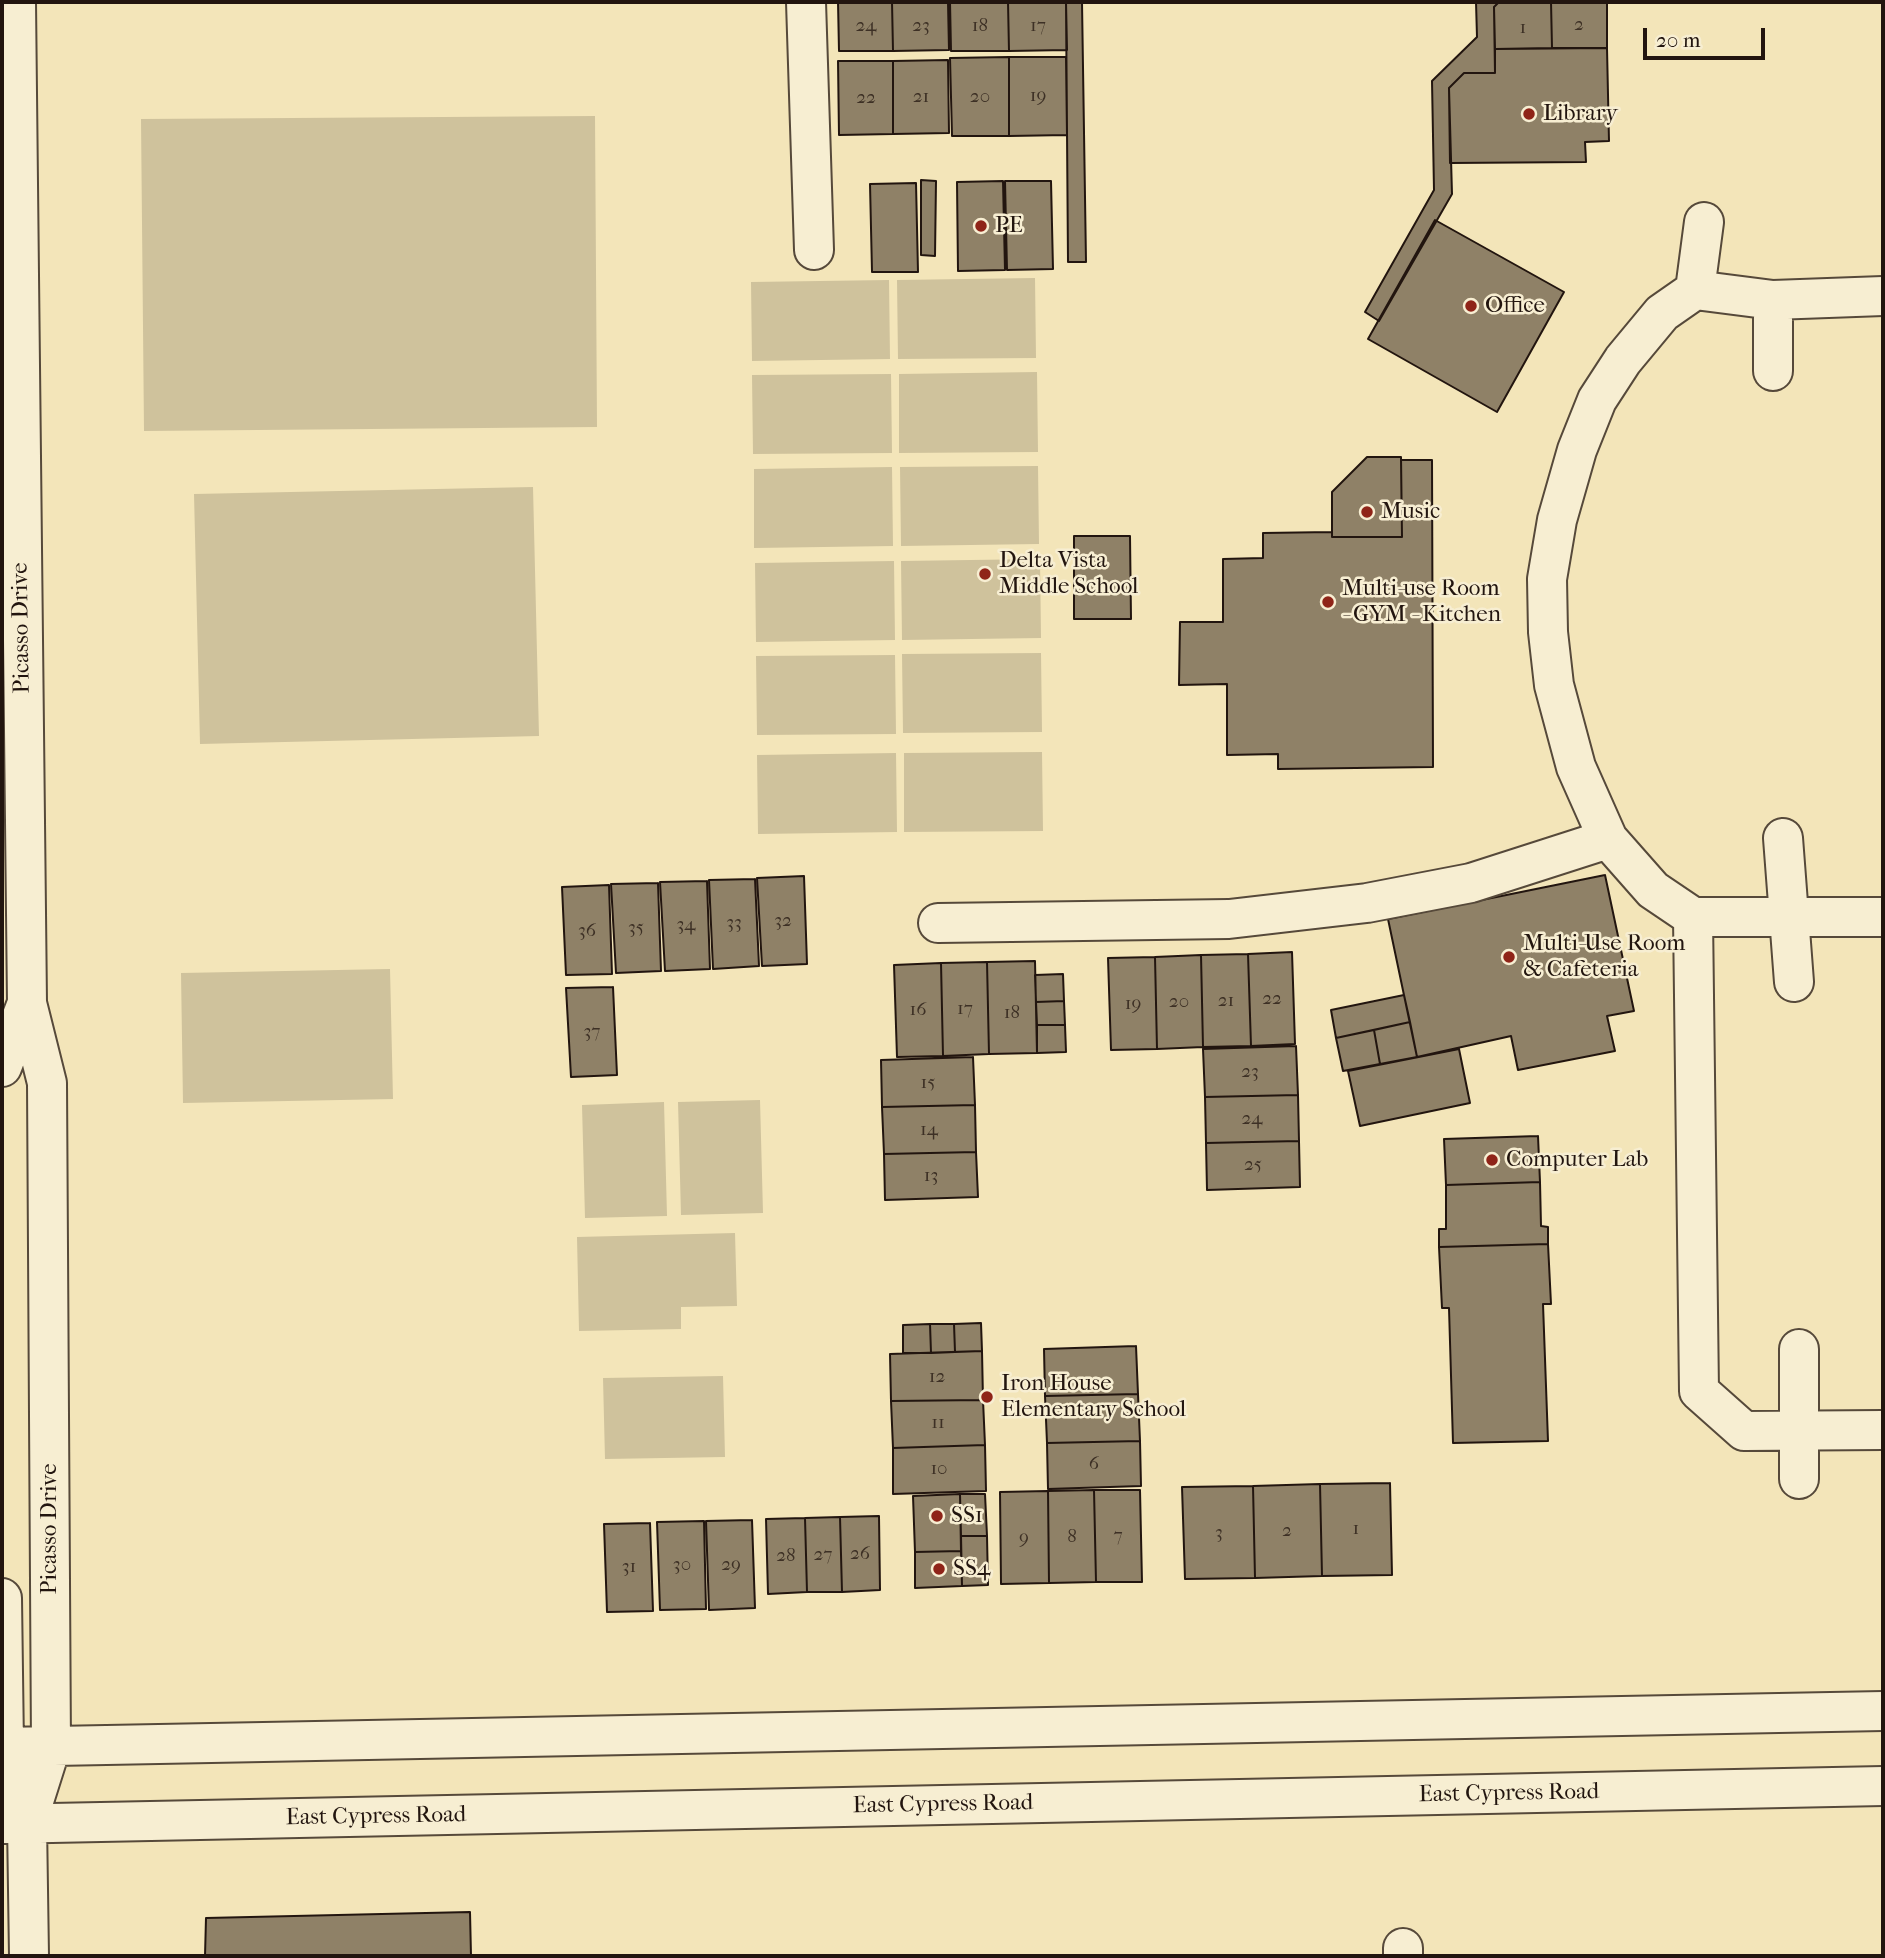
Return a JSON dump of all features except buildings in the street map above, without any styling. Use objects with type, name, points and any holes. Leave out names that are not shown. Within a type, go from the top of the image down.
[{"type":"street","name":"Picasso Drive","points":[[2,1067],[15,1003],[11,489],[16,2]]},
{"type":"street","points":[[806,2],[814,250]]},
{"type":"street","points":[[1695,290],[1704,222]]},
{"type":"street","points":[[1883,296],[1773,300],[1695,290],[1662,313],[1623,360],[1597,400],[1577,450],[1557,520],[1547,579],[1548,632],[1554,685],[1576,767],[1608,839],[1653,890],[1693,917],[1883,917]]},
{"type":"street","points":[[1773,300],[1773,371]]},
{"type":"street","points":[[1783,838],[1794,982]]},
{"type":"street","points":[[938,923],[1229,919],[1367,903],[1471,883],[1608,839]]},
{"type":"street","points":[[1693,917],[1699,1391],[1744,1431],[1883,1430]]},
{"type":"street","name":"Picasso Drive","points":[[14,1824],[51,1746],[47,1083],[15,1003]]},
{"type":"street","points":[[1799,1349],[1799,1479]]},
{"type":"street","points":[[2,1598],[3,1747],[29,1956]]},
{"type":"street","points":[[3,1747],[1883,1711]]},
{"type":"street","name":"East Cypress Road","points":[[14,1824],[1883,1786]]},
{"type":"shaded area","points":[[595,116],[597,427],[144,431],[141,119]]},
{"type":"shaded area","points":[[1035,278],[1036,358],[898,359],[897,280]]},
{"type":"shaded area","points":[[889,280],[890,359],[752,361],[751,282]]},
{"type":"shaded area","points":[[1037,372],[1038,452],[899,453],[899,374]]},
{"type":"shaded area","points":[[891,374],[892,453],[753,454],[752,375]]},
{"type":"shaded area","points":[[1038,466],[1039,544],[901,546],[900,467]]},
{"type":"shaded area","points":[[892,467],[893,546],[754,548],[754,469]]},
{"type":"shaded area","points":[[533,487],[539,736],[200,744],[194,494]]},
{"type":"shaded area","points":[[1040,559],[1041,638],[902,640],[901,561]]},
{"type":"shaded area","points":[[894,561],[895,640],[756,642],[755,563]]},
{"type":"shaded area","points":[[1041,653],[1042,732],[903,733],[902,654]]},
{"type":"shaded area","points":[[895,655],[896,734],[757,735],[756,656]]},
{"type":"shaded area","points":[[1042,752],[1043,831],[904,832],[904,753]]},
{"type":"shaded area","points":[[896,753],[897,832],[758,834],[757,755]]},
{"type":"shaded area","points":[[390,969],[393,1099],[183,1103],[181,973]]},
{"type":"shaded area","points":[[760,1100],[763,1213],[681,1215],[678,1102]]},
{"type":"shaded area","points":[[664,1102],[667,1216],[585,1218],[582,1105]]},
{"type":"shaded area","points":[[735,1233],[737,1306],[681,1307],[681,1329],[579,1331],[577,1237]]},
{"type":"shaded area","points":[[723,1376],[725,1457],[605,1459],[603,1378]]},
{"type":"place","name":"Library","points":[[1529,114]]},
{"type":"place","name":"PE","points":[[981,226]]},
{"type":"place","name":"Office","points":[[1471,306]]},
{"type":"place","name":"Music","points":[[1367,512]]},
{"type":"place","name":"Delta Vista Middle School","points":[[985,574]]},
{"type":"place","name":"Multi-use Room - GYM - Kitchen","points":[[1328,602]]},
{"type":"place","name":"Multi-Use Room & Cafeteria","points":[[1509,957]]},
{"type":"place","name":"Computer Lab","points":[[1492,1160]]},
{"type":"place","name":"Iron House Elementary School","points":[[987,1397]]},
{"type":"place","name":"SS1","points":[[937,1516]]},
{"type":"place","name":"SS4","points":[[939,1569]]}]
